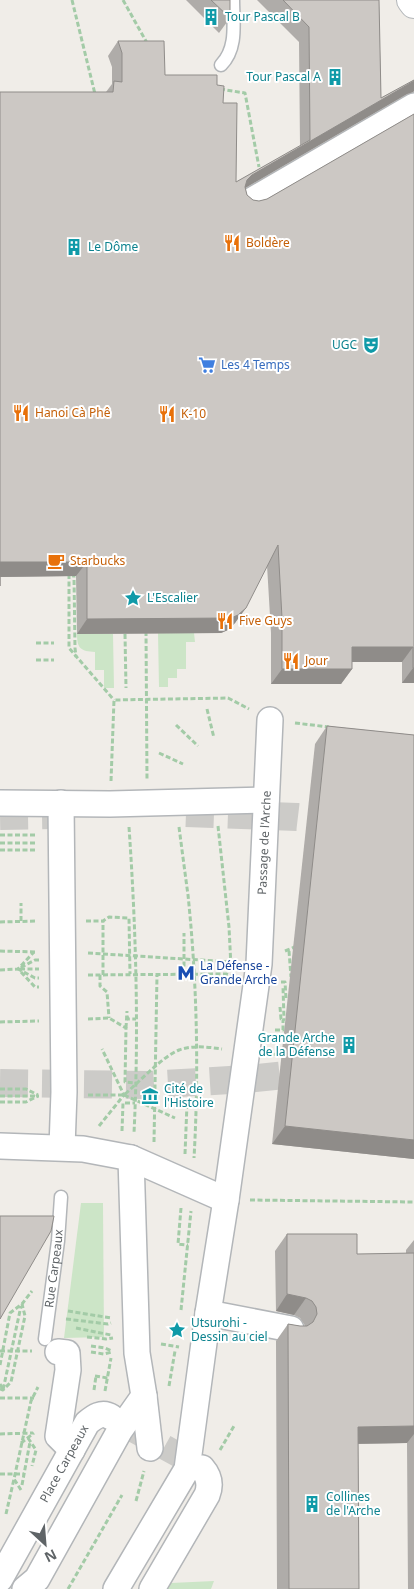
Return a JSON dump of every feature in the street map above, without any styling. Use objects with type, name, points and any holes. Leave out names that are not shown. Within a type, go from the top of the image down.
[{"type":"street","points":[[411,0],[414,4]]},
{"type":"street","points":[[248,202],[414,106]]},
{"type":"street","name":"Passage de l'Arche","points":[[208,1313],[226,1200],[271,965],[266,800],[270,720]]},
{"type":"street","points":[[0,803],[110,804],[266,800]]},
{"type":"street","points":[[61,803],[64,1092],[62,1148]]},
{"type":"street","points":[[0,1146],[82,1149],[127,1148],[226,1200]]},
{"type":"street","points":[[127,1148],[137,1353],[150,1448]]},
{"type":"street","points":[[116,1589],[194,1469],[208,1313],[291,1329]]},
{"type":"street","points":[[70,1364],[58,1436],[75,1438]]},
{"type":"street","points":[[31,1584],[120,1430],[144,1396]]},
{"type":"street","name":"Place Carpeaux","points":[[0,1579],[75,1438],[87,1423],[95,1417],[102,1414],[111,1417]]},
{"type":"street","points":[[152,1589],[207,1495],[209,1484],[206,1473],[194,1469]]},
{"type":"lane","points":[[221,65],[228,57],[233,44],[234,0]]},
{"type":"lane","name":"Rue Carpeaux","points":[[61,1197],[58,1241],[70,1364]]},
{"type":"path","points":[[72,0],[95,94]]},
{"type":"path","points":[[123,0],[151,49]]},
{"type":"path","points":[[216,89],[245,93],[260,175]]},
{"type":"path","points":[[76,657],[74,577],[70,567],[68,577],[69,648],[76,657],[114,700],[110,804]]},
{"type":"path","points":[[146,624],[147,803]]},
{"type":"path","points":[[125,634],[126,688]]},
{"type":"path","points":[[36,643],[54,644]]},
{"type":"path","points":[[36,660],[54,660]]},
{"type":"path","points":[[114,700],[228,698],[270,720],[337,728]]},
{"type":"path","points":[[207,709],[214,738]]},
{"type":"path","points":[[176,725],[198,746]]},
{"type":"path","points":[[159,753],[183,764]]},
{"type":"path","points":[[0,836],[43,835]]},
{"type":"path","points":[[0,843],[43,843]]},
{"type":"path","points":[[0,850],[43,850]]},
{"type":"path","points":[[21,921],[22,903]]},
{"type":"path","points":[[108,1018],[107,992],[100,986],[103,921],[109,918],[129,918],[129,974],[136,974]]},
{"type":"path","points":[[184,932],[184,944],[192,944]]},
{"type":"path","points":[[184,937],[184,974]]},
{"type":"path","points":[[295,946],[304,947]]},
{"type":"path","points":[[0,952],[62,952],[271,965],[298,950]]},
{"type":"path","points":[[18,969],[35,951]]},
{"type":"path","points":[[290,953],[293,978]]},
{"type":"path","points":[[18,969],[35,960]]},
{"type":"path","points":[[271,965],[285,982],[286,998],[294,998]]},
{"type":"path","points":[[18,969],[35,978]]},
{"type":"path","points":[[18,969],[35,987]]},
{"type":"path","points":[[0,970],[35,969]]},
{"type":"path","points":[[86,975],[226,974],[239,979]]},
{"type":"path","points":[[126,1028],[127,1013],[128,1019],[136,1018]]},
{"type":"path","points":[[277,1030],[283,1030],[283,1019]]},
{"type":"path","points":[[126,1040],[125,1082],[136,1083]]},
{"type":"path","points":[[102,1049],[124,1095]]},
{"type":"path","points":[[106,1118],[124,1095],[162,1061]]},
{"type":"path","points":[[0,1089],[26,1089],[39,1096]]},
{"type":"path","points":[[86,1095],[124,1095],[175,1118]]},
{"type":"path","points":[[0,1096],[48,1096]]},
{"type":"path","points":[[0,1102],[26,1102],[39,1096]]},
{"type":"path","points":[[127,1148],[123,1103],[135,1103]]},
{"type":"path","points":[[185,1149],[187,1104],[196,1105]]},
{"type":"path","points":[[226,1200],[414,1202]]},
{"type":"path","points":[[182,1201],[178,1244],[188,1245]]},
{"type":"path","points":[[2,1389],[6,1380],[22,1304],[31,1290],[40,1292]]},
{"type":"path","points":[[2,1389],[11,1382],[25,1316],[22,1304]]},
{"type":"path","points":[[0,1365],[10,1312],[22,1304]]},
{"type":"path","points":[[72,1312],[109,1317]]},
{"type":"path","points":[[66,1319],[108,1324]]},
{"type":"path","points":[[73,1328],[106,1333]]},
{"type":"path","points":[[0,1352],[70,1364]]},
{"type":"path","points":[[21,1491],[14,1479],[31,1401],[38,1390],[39,1381]]},
{"type":"path","points":[[0,1384],[2,1389]]},
{"type":"path","points":[[0,1398],[38,1398]]},
{"type":"path","points":[[220,1450],[234,1426]]},
{"type":"path","points":[[10,1498],[20,1444],[39,1429]]},
{"type":"path","points":[[24,1432],[36,1450]]},
{"type":"path","points":[[20,1495],[30,1442]]},
{"type":"path","points":[[0,1474],[26,1474]]},
{"type":"path","points":[[135,1506],[142,1478]]},
{"type":"path","points":[[68,1589],[122,1495]]},
{"type":"green space","points":[[158,633],[194,633],[195,642],[186,642],[186,669],[177,669],[177,678],[168,678],[168,687],[159,687]]},
{"type":"green space","points":[[77,634],[113,634],[114,688],[104,688],[104,670],[95,670],[95,652],[83,650],[79,646]]},
{"type":"green space","points":[[81,1203],[103,1203],[104,1337],[64,1338]]},
{"type":"green space","points":[[214,1581],[211,1589],[167,1589],[171,1583]]},
{"type":"building","points":[[211,0],[230,0],[230,18]]},
{"type":"building","name":"Les 4 Temps","points":[[283,0],[379,0],[381,98],[414,81],[252,175],[247,180],[245,187],[247,195],[253,200],[267,199],[414,114],[414,668],[413,647],[352,647],[352,669],[282,669],[282,618],[278,545],[246,608],[231,618],[87,619],[87,562],[0,562],[0,92],[113,92],[114,81],[122,82],[122,53],[118,41],[164,41],[165,75],[217,75],[217,85],[224,86],[223,103],[237,103],[236,182],[310,140],[309,27]]},
{"type":"building","name":"Grande Arche de la Défense","points":[[327,726],[414,735],[414,1140],[285,1126]]},
{"type":"building","points":[[0,1216],[54,1216],[51,1231],[0,1319]]},
{"type":"building","points":[[287,1234],[357,1234],[357,1254],[414,1253],[414,1426],[358,1427],[359,1589],[289,1589],[288,1324],[307,1326],[313,1322],[317,1314],[316,1307],[312,1301],[287,1294]]},
{"type":"tunnel","points":[[186,813],[297,817],[414,831]]},
{"type":"tunnel","points":[[0,816],[53,815]]},
{"type":"tunnel","points":[[0,1083],[149,1085],[247,1079],[315,1072]]},
{"type":"tunnel","points":[[132,1429],[202,1468]]},
{"type":"place","name":"Tour Pascal B","points":[[211,17]]},
{"type":"place","name":"Tour Pascal A","points":[[335,77]]},
{"type":"place","name":"Boldère","points":[[232,243]]},
{"type":"place","name":"Le Dôme","points":[[74,247]]},
{"type":"place","name":"UGC","points":[[371,345]]},
{"type":"place","name":"Les 4 Temps","points":[[207,365]]},
{"type":"place","name":"Hanoi Cà Phê","points":[[21,413]]},
{"type":"place","name":"K-10","points":[[167,414]]},
{"type":"place","name":"Starbucks","points":[[56,561]]},
{"type":"place","name":"L'Escalier","points":[[133,598]]},
{"type":"place","name":"Five Guys","points":[[225,621]]},
{"type":"place","name":"Jour","points":[[291,661]]},
{"type":"place","name":"La Défense - Grande Arche","points":[[186,973]]},
{"type":"place","name":"Grande Arche de la Défense","points":[[349,1045]]},
{"type":"place","name":"Cité de l'Histoire","points":[[150,1096]]},
{"type":"place","name":"Utsurohi - Dessin au ciel","points":[[177,1330]]},
{"type":"place","name":"Collines de l'Arche","points":[[312,1504]]}]
